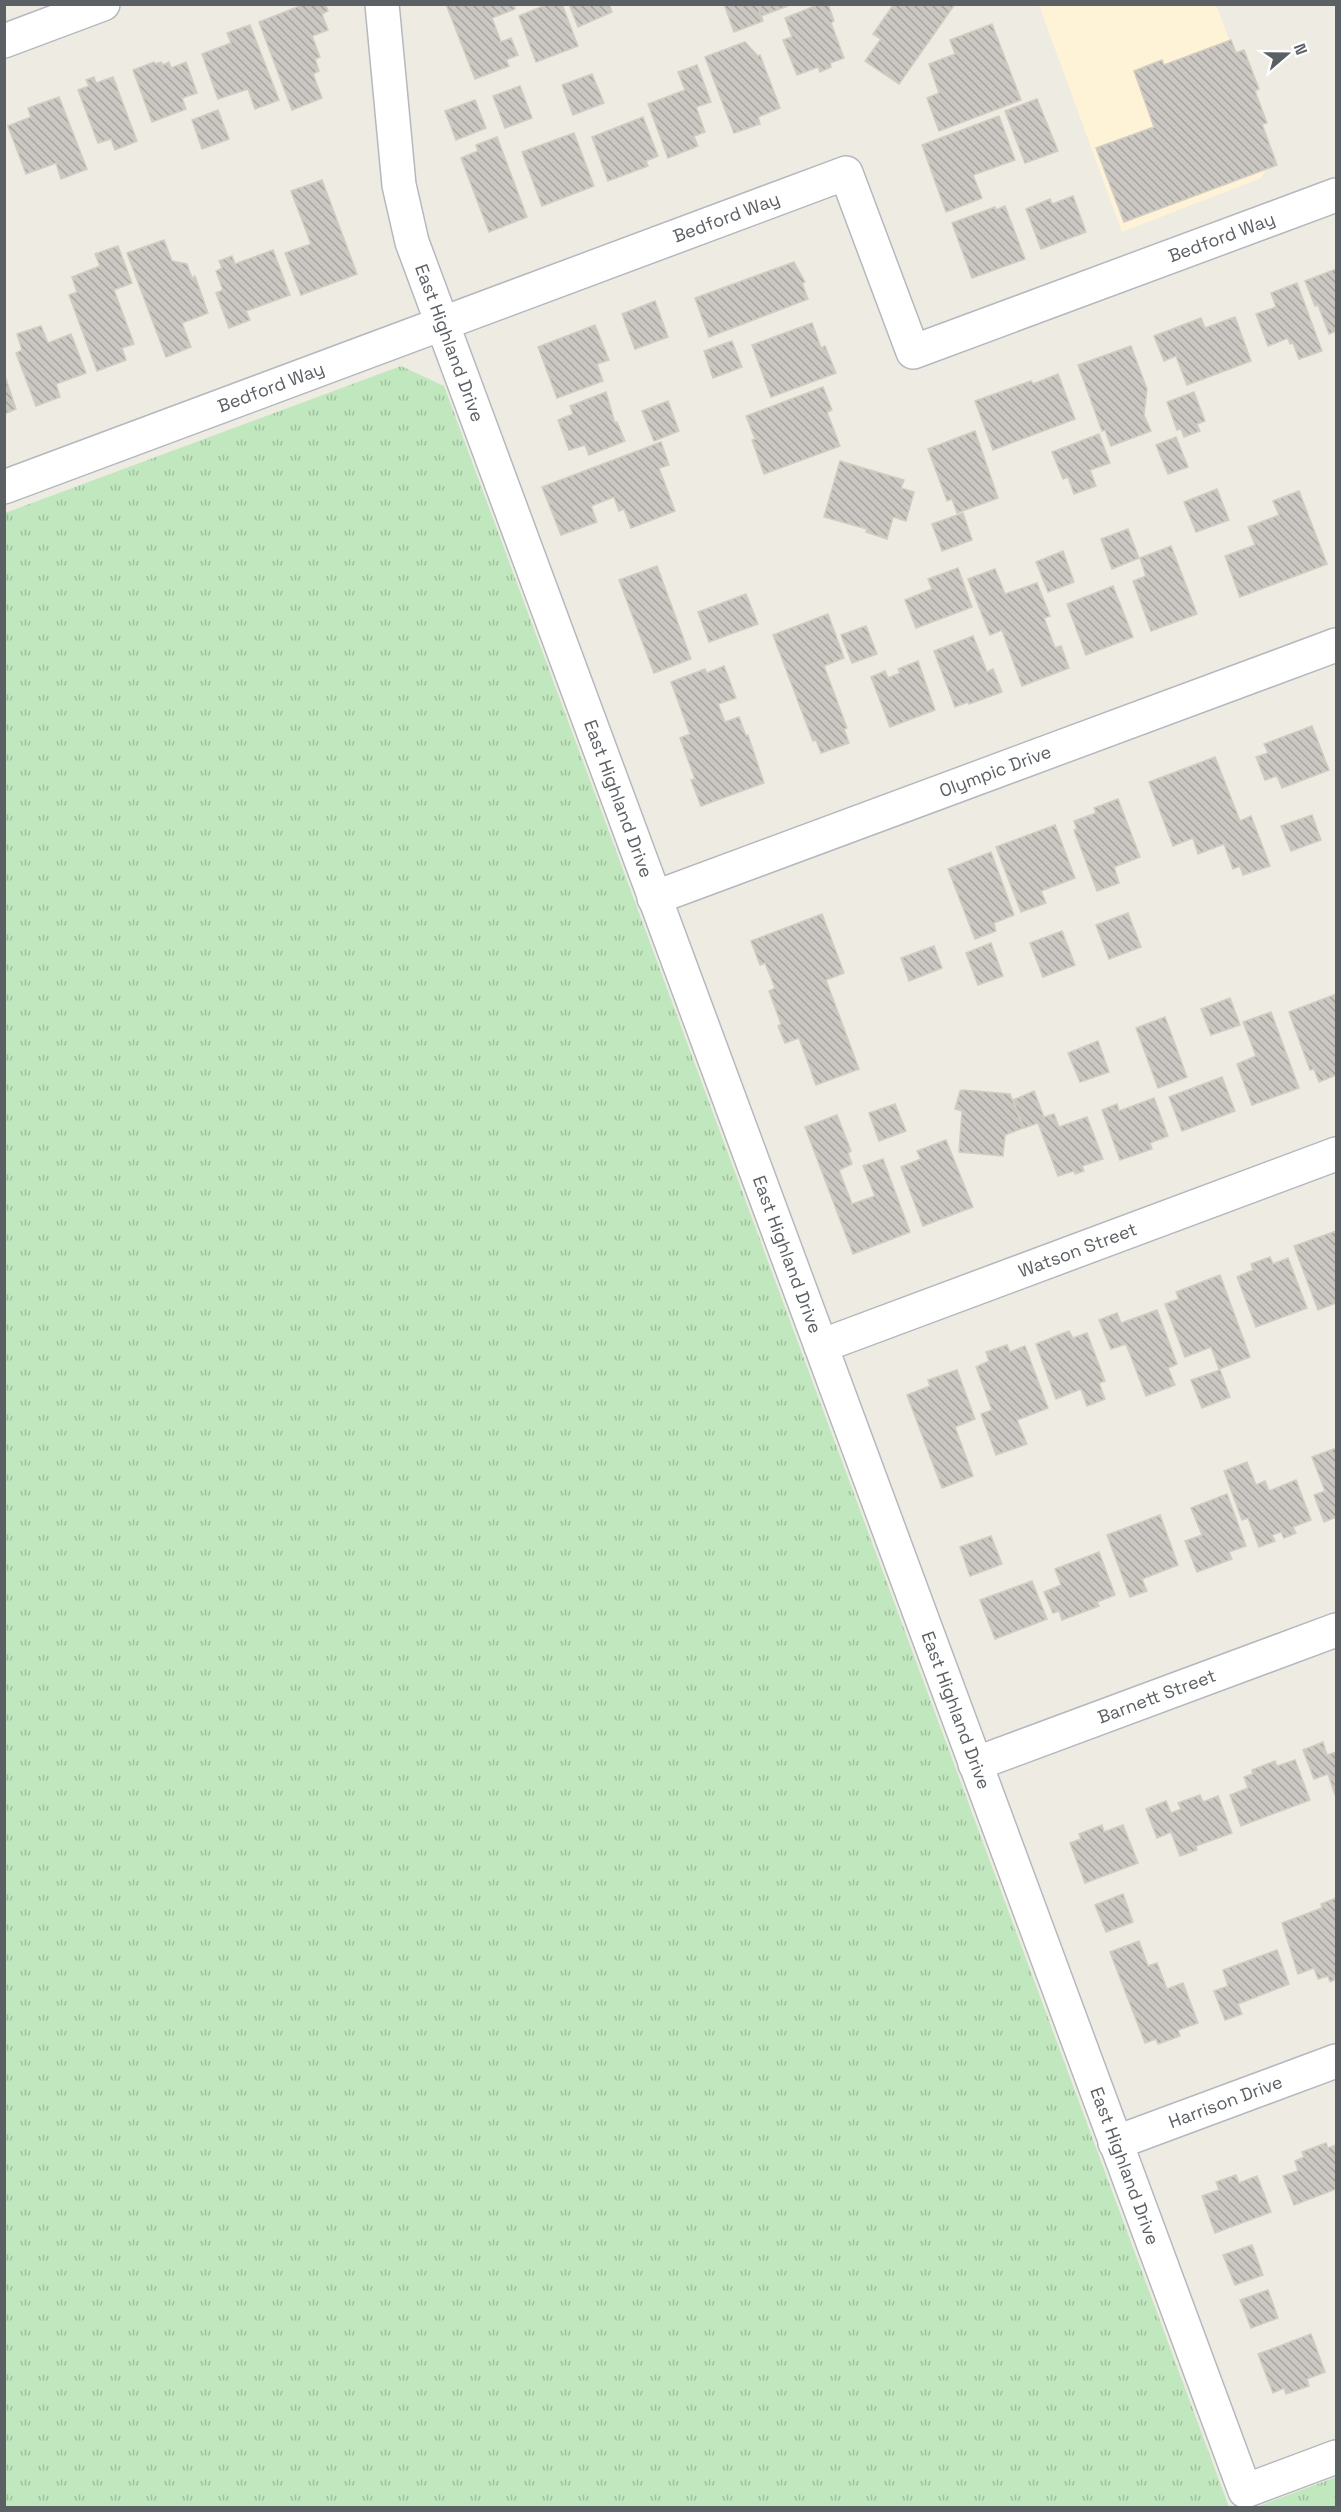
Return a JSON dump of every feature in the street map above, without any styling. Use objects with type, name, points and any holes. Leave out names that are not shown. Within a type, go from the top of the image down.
[{"type":"street","points":[[4,41],[103,4]]},
{"type":"street","name":"East Highland Drive","points":[[382,4],[399,185],[412,242],[1245,2491],[1336,2457]]},
{"type":"street","name":"Bedford Way","points":[[4,487],[846,173],[913,352],[1336,195]]},
{"type":"street","name":"Olympic Drive","points":[[654,898],[1336,645]]},
{"type":"street","name":"Watson Street","points":[[821,1346],[1336,1155]]},
{"type":"street","name":"Barnett Street","points":[[975,1764],[1336,1630]]},
{"type":"street","name":"Harrison Drive","points":[[1115,2143],[1336,2061]]},
{"type":"shaded area","points":[[1039,5],[1216,5],[1270,148],[1270,164],[1261,178],[1122,232]]},
{"type":"green space","points":[[401,366],[444,386],[1229,2507],[5,2507],[5,513]]},
{"type":"green space","points":[[1336,2477],[1336,2507],[1256,2507]]},
{"type":"building","points":[[305,4],[325,4],[328,11],[322,14],[328,30],[312,36],[320,57],[315,59],[319,71],[313,74],[322,98],[292,110],[259,22]]},
{"type":"building","points":[[446,4],[514,4],[515,9],[492,18],[501,42],[511,38],[518,55],[506,60],[509,66],[475,79]]},
{"type":"building","points":[[548,4],[562,4],[578,46],[536,62],[519,16]]},
{"type":"building","points":[[569,4],[609,4],[612,12],[578,27]]},
{"type":"building","points":[[724,4],[757,4],[763,21],[734,32]]},
{"type":"building","points":[[757,4],[788,4],[788,6],[761,16]]},
{"type":"building","points":[[820,4],[828,4],[834,21],[831,23],[844,58],[830,63],[831,67],[820,72],[818,67],[797,75],[783,40],[792,37],[785,18]]},
{"type":"building","points":[[894,4],[955,4],[899,84],[865,61],[881,39],[873,34]]},
{"type":"building","points":[[992,24],[1021,100],[939,131],[927,98],[939,93],[929,64],[955,54],[950,40]]},
{"type":"building","points":[[250,25],[279,100],[255,109],[248,89],[218,99],[202,54],[231,43],[227,33]]},
{"type":"building","points":[[1231,40],[1236,53],[1244,50],[1259,89],[1255,91],[1267,123],[1262,124],[1277,165],[1124,222],[1096,148],[1154,127],[1134,71],[1162,60],[1164,65]]},
{"type":"building","points":[[745,42],[758,56],[760,55],[780,108],[758,117],[760,124],[734,133],[705,57]]},
{"type":"building","points":[[154,62],[155,64],[161,62],[163,65],[169,62],[171,68],[186,62],[197,93],[182,98],[186,109],[152,122],[133,70]]},
{"type":"building","points":[[697,65],[711,102],[696,107],[705,132],[694,136],[698,146],[668,158],[648,104],[685,90],[678,72]]},
{"type":"building","points":[[592,74],[604,103],[573,115],[562,85]]},
{"type":"building","points":[[94,77],[96,83],[113,77],[137,141],[115,150],[111,139],[98,143],[78,90],[89,86],[86,80]]},
{"type":"building","points":[[520,86],[532,118],[505,128],[493,96]]},
{"type":"building","points":[[59,97],[87,169],[61,179],[56,163],[26,174],[8,126],[31,117],[28,108]]},
{"type":"building","points":[[1037,99],[1058,151],[1025,163],[1005,111]]},
{"type":"building","points":[[475,100],[486,128],[456,140],[445,111]]},
{"type":"building","points":[[218,110],[229,139],[202,149],[192,120]]},
{"type":"building","points":[[999,116],[1015,160],[973,175],[982,198],[946,212],[922,145]]},
{"type":"building","points":[[643,117],[658,156],[646,161],[648,166],[608,181],[592,137]]},
{"type":"building","points":[[574,133],[594,186],[542,206],[522,152]]},
{"type":"building","points":[[497,137],[527,217],[489,232],[461,158],[478,151],[476,145]]},
{"type":"building","points":[[322,180],[357,274],[301,295],[285,253],[311,244],[291,191]]},
{"type":"building","points":[[1073,196],[1086,232],[1041,249],[1026,209],[1050,199],[1052,204]]},
{"type":"building","points":[[1005,206],[1025,259],[972,278],[952,223],[995,207],[996,210]]},
{"type":"building","points":[[164,240],[172,261],[187,264],[192,278],[195,276],[208,313],[182,323],[191,347],[166,357],[127,253]]},
{"type":"building","points":[[118,246],[132,283],[114,290],[134,344],[122,348],[126,360],[97,371],[69,295],[77,292],[72,277],[100,266],[95,254]]},
{"type":"building","points":[[273,250],[290,295],[246,311],[250,320],[229,328],[216,293],[223,290],[216,271],[222,268],[219,261],[232,256],[235,264]]},
{"type":"building","points":[[794,262],[805,282],[802,283],[808,299],[709,337],[695,298]]},
{"type":"building","points":[[1336,269],[1336,331],[1329,334],[1318,305],[1315,306],[1305,281]]},
{"type":"building","points":[[1297,283],[1322,351],[1299,359],[1293,343],[1290,344],[1288,338],[1268,346],[1256,314],[1276,307],[1271,293]]},
{"type":"building","points":[[655,301],[668,337],[635,349],[622,314]]},
{"type":"building","points":[[1235,317],[1251,361],[1187,385],[1176,356],[1164,361],[1154,336],[1201,318],[1205,328]]},
{"type":"building","points":[[812,323],[821,348],[825,346],[836,373],[771,397],[752,345]]},
{"type":"building","points":[[595,325],[609,360],[597,364],[603,381],[557,398],[538,347]]},
{"type":"building","points":[[41,326],[48,343],[71,334],[86,373],[56,384],[60,397],[36,406],[16,353],[22,350],[17,334]]},
{"type":"building","points":[[732,341],[742,367],[713,378],[704,351]]},
{"type":"building","points":[[1131,346],[1147,389],[1144,415],[1151,431],[1111,446],[1105,430],[1102,431],[1078,365]]},
{"type":"building","points":[[4,373],[16,409],[4,414]]},
{"type":"building","points":[[1058,374],[1075,419],[993,450],[975,401]]},
{"type":"building","points":[[823,387],[832,410],[827,412],[840,446],[764,474],[746,416]]},
{"type":"building","points":[[606,392],[615,423],[617,422],[625,441],[589,455],[585,445],[569,450],[558,420],[573,414],[570,406]]},
{"type":"building","points":[[1194,392],[1205,421],[1197,424],[1200,431],[1184,437],[1181,429],[1177,430],[1167,402]]},
{"type":"building","points":[[668,401],[679,431],[654,441],[642,411]]},
{"type":"building","points":[[975,431],[998,498],[957,513],[952,499],[947,501],[928,449]]},
{"type":"building","points":[[1099,434],[1110,463],[1090,470],[1096,486],[1074,494],[1068,477],[1063,479],[1052,452]]},
{"type":"building","points":[[1176,437],[1188,467],[1168,474],[1156,445]]},
{"type":"building","points":[[661,442],[669,465],[659,468],[675,511],[631,528],[624,509],[619,511],[614,497],[591,506],[597,522],[561,535],[542,487]]},
{"type":"building","points":[[840,461],[904,480],[901,488],[914,492],[906,521],[893,517],[887,539],[866,532],[867,529],[824,517]]},
{"type":"building","points":[[1217,489],[1229,520],[1196,532],[1184,502]]},
{"type":"building","points":[[1299,491],[1327,564],[1240,597],[1225,556],[1255,545],[1248,527],[1279,515],[1273,501]]},
{"type":"building","points":[[963,513],[972,540],[942,551],[932,524]]},
{"type":"building","points":[[1128,529],[1139,558],[1112,569],[1101,539]]},
{"type":"building","points":[[1171,546],[1197,614],[1151,631],[1133,581],[1146,576],[1140,558]]},
{"type":"building","points":[[1063,551],[1074,582],[1048,592],[1036,562]]},
{"type":"building","points":[[657,566],[691,659],[654,673],[619,580]]},
{"type":"building","points":[[958,568],[972,607],[916,628],[905,600],[932,589],[928,579]]},
{"type":"building","points":[[995,569],[1005,594],[1037,583],[1050,616],[1044,618],[1055,648],[1061,646],[1069,668],[1022,686],[1002,630],[990,635],[968,579]]},
{"type":"building","points":[[1113,586],[1133,637],[1086,655],[1067,604]]},
{"type":"building","points":[[746,594],[758,624],[709,642],[698,612]]},
{"type":"building","points":[[828,614],[844,658],[824,666],[847,728],[844,729],[849,743],[821,753],[816,740],[813,741],[773,635]]},
{"type":"building","points":[[866,626],[877,654],[852,663],[841,635]]},
{"type":"building","points":[[973,636],[987,672],[993,669],[1002,692],[955,707],[934,651]]},
{"type":"building","points":[[918,661],[935,710],[890,727],[871,677],[885,671],[888,678],[900,673],[898,669]]},
{"type":"building","points":[[724,666],[736,698],[718,704],[725,722],[739,717],[746,736],[748,735],[764,783],[701,806],[691,780],[695,779],[680,738],[690,734],[671,682],[705,669],[707,673]]},
{"type":"building","points":[[1312,726],[1329,770],[1282,788],[1277,776],[1265,780],[1256,757],[1268,753],[1264,744]]},
{"type":"building","points":[[1215,757],[1240,821],[1251,816],[1270,866],[1243,875],[1240,866],[1233,869],[1224,844],[1198,854],[1193,838],[1173,846],[1149,782]]},
{"type":"building","points":[[1118,799],[1140,857],[1114,867],[1119,883],[1097,891],[1074,830],[1077,829],[1074,821],[1096,813],[1094,808]]},
{"type":"building","points":[[1312,815],[1321,840],[1291,851],[1281,826]]},
{"type":"building","points":[[1055,825],[1075,878],[1041,891],[1046,903],[1021,912],[996,847]]},
{"type":"building","points":[[991,852],[1014,915],[994,923],[996,931],[975,939],[948,869]]},
{"type":"building","points":[[1128,913],[1141,947],[1109,959],[1096,925]]},
{"type":"building","points":[[822,914],[844,973],[826,980],[859,1069],[816,1085],[799,1038],[785,1043],[769,991],[775,988],[765,963],[760,965],[751,941]]},
{"type":"building","points":[[1062,931],[1075,965],[1043,977],[1030,943]]},
{"type":"building","points":[[991,943],[1003,976],[978,985],[966,953]]},
{"type":"building","points":[[934,946],[942,968],[909,981],[901,958]]},
{"type":"building","points":[[1336,994],[1336,1075],[1319,1082],[1314,1069],[1310,1070],[1289,1012]]},
{"type":"building","points":[[1230,998],[1240,1025],[1211,1035],[1201,1009]]},
{"type":"building","points":[[1271,1012],[1299,1088],[1252,1105],[1237,1064],[1256,1056],[1243,1022]]},
{"type":"building","points":[[1165,1017],[1187,1077],[1158,1088],[1136,1028]]},
{"type":"building","points":[[1098,1041],[1109,1072],[1080,1082],[1068,1053]]},
{"type":"building","points":[[1222,1077],[1235,1111],[1182,1131],[1169,1097]]},
{"type":"building","points":[[960,1091],[1010,1094],[1023,1128],[1005,1135],[1003,1156],[959,1152],[962,1111],[955,1109]]},
{"type":"building","points":[[1034,1091],[1044,1117],[1054,1114],[1059,1127],[1087,1117],[1103,1159],[1082,1166],[1084,1171],[1075,1174],[1074,1171],[1058,1176],[1038,1123],[1024,1128],[1013,1100]]},
{"type":"building","points":[[1154,1098],[1168,1136],[1150,1143],[1152,1149],[1120,1160],[1102,1110],[1117,1104],[1119,1111]]},
{"type":"building","points":[[895,1104],[906,1131],[879,1141],[869,1113]]},
{"type":"building","points":[[837,1115],[851,1151],[848,1153],[852,1164],[839,1170],[852,1204],[875,1196],[863,1166],[883,1159],[910,1232],[853,1254],[805,1127]]},
{"type":"building","points":[[946,1140],[973,1207],[923,1226],[901,1167],[921,1159],[917,1151]]},
{"type":"building","points":[[1336,1231],[1336,1303],[1318,1310],[1294,1246]]},
{"type":"building","points":[[1270,1257],[1273,1264],[1288,1258],[1307,1308],[1256,1327],[1237,1277],[1253,1270],[1251,1264]]},
{"type":"building","points":[[1220,1275],[1250,1357],[1219,1369],[1211,1347],[1185,1357],[1165,1304],[1179,1299],[1176,1292]]},
{"type":"building","points":[[1157,1310],[1177,1364],[1168,1368],[1175,1385],[1146,1396],[1126,1344],[1111,1349],[1099,1320],[1117,1313],[1121,1323]]},
{"type":"building","points":[[1069,1331],[1073,1338],[1087,1333],[1105,1381],[1099,1383],[1105,1399],[1087,1406],[1081,1389],[1056,1399],[1036,1344]]},
{"type":"building","points":[[1007,1345],[1010,1352],[1025,1346],[1048,1408],[1017,1420],[1027,1444],[996,1455],[981,1414],[992,1410],[976,1367],[989,1361],[986,1352]]},
{"type":"building","points":[[957,1370],[975,1419],[955,1427],[973,1476],[942,1488],[907,1395],[930,1386],[928,1380]]},
{"type":"building","points":[[1220,1370],[1230,1397],[1202,1408],[1191,1380]]},
{"type":"building","points":[[1336,1448],[1336,1517],[1324,1522],[1314,1495],[1325,1491],[1312,1457]]},
{"type":"building","points":[[1247,1462],[1256,1485],[1265,1481],[1269,1491],[1296,1480],[1311,1520],[1293,1527],[1296,1533],[1284,1538],[1281,1532],[1272,1535],[1275,1541],[1259,1547],[1248,1518],[1242,1520],[1224,1471]]},
{"type":"building","points":[[1227,1494],[1246,1546],[1229,1552],[1232,1559],[1197,1572],[1185,1541],[1202,1535],[1191,1508]]},
{"type":"building","points":[[1160,1515],[1178,1565],[1142,1579],[1147,1591],[1130,1597],[1107,1535]]},
{"type":"building","points":[[991,1536],[1002,1564],[970,1576],[960,1547]]},
{"type":"building","points":[[1099,1552],[1115,1595],[1097,1602],[1099,1606],[1062,1620],[1059,1611],[1053,1613],[1044,1592],[1061,1585],[1055,1569]]},
{"type":"building","points":[[1032,1581],[1047,1619],[995,1639],[980,1600]]},
{"type":"building","points":[[1323,1742],[1327,1755],[1336,1752],[1335,1795],[1328,1774],[1314,1779],[1303,1750]]},
{"type":"building","points":[[1295,1760],[1310,1800],[1241,1826],[1230,1795],[1248,1788],[1244,1777],[1253,1774],[1252,1770],[1275,1761],[1277,1766]]},
{"type":"building","points":[[1200,1795],[1203,1802],[1218,1796],[1232,1833],[1196,1846],[1197,1850],[1180,1856],[1171,1832],[1157,1838],[1146,1809],[1166,1801],[1171,1813],[1181,1809],[1178,1803]]},
{"type":"building","points":[[1102,1825],[1104,1832],[1123,1825],[1138,1863],[1085,1883],[1070,1843],[1081,1839],[1079,1834]]},
{"type":"building","points":[[1123,1894],[1133,1922],[1106,1932],[1095,1905]]},
{"type":"building","points":[[1336,1898],[1336,1979],[1330,1982],[1328,1976],[1318,1979],[1314,1968],[1298,1974],[1282,1923],[1322,1908],[1321,1904]]},
{"type":"building","points":[[1139,1941],[1148,1966],[1157,1963],[1167,1989],[1183,1983],[1198,2023],[1178,2030],[1180,2036],[1158,2044],[1156,2039],[1145,2043],[1110,1952]]},
{"type":"building","points":[[1277,1950],[1289,1984],[1238,2004],[1242,2014],[1225,2020],[1214,1991],[1228,1986],[1223,1970]]},
{"type":"building","points":[[1326,2143],[1328,2148],[1336,2145],[1336,2189],[1294,2205],[1283,2176],[1298,2171],[1295,2161],[1304,2157],[1302,2152]]},
{"type":"building","points":[[1236,2175],[1239,2183],[1257,2176],[1271,2212],[1215,2233],[1202,2196],[1219,2190],[1216,2182]]},
{"type":"building","points":[[1252,2245],[1263,2275],[1235,2285],[1223,2255]]},
{"type":"building","points":[[1268,2290],[1278,2318],[1251,2328],[1240,2300]]},
{"type":"building","points":[[1311,2334],[1325,2372],[1307,2379],[1309,2386],[1286,2394],[1284,2388],[1273,2393],[1258,2354]]}]
